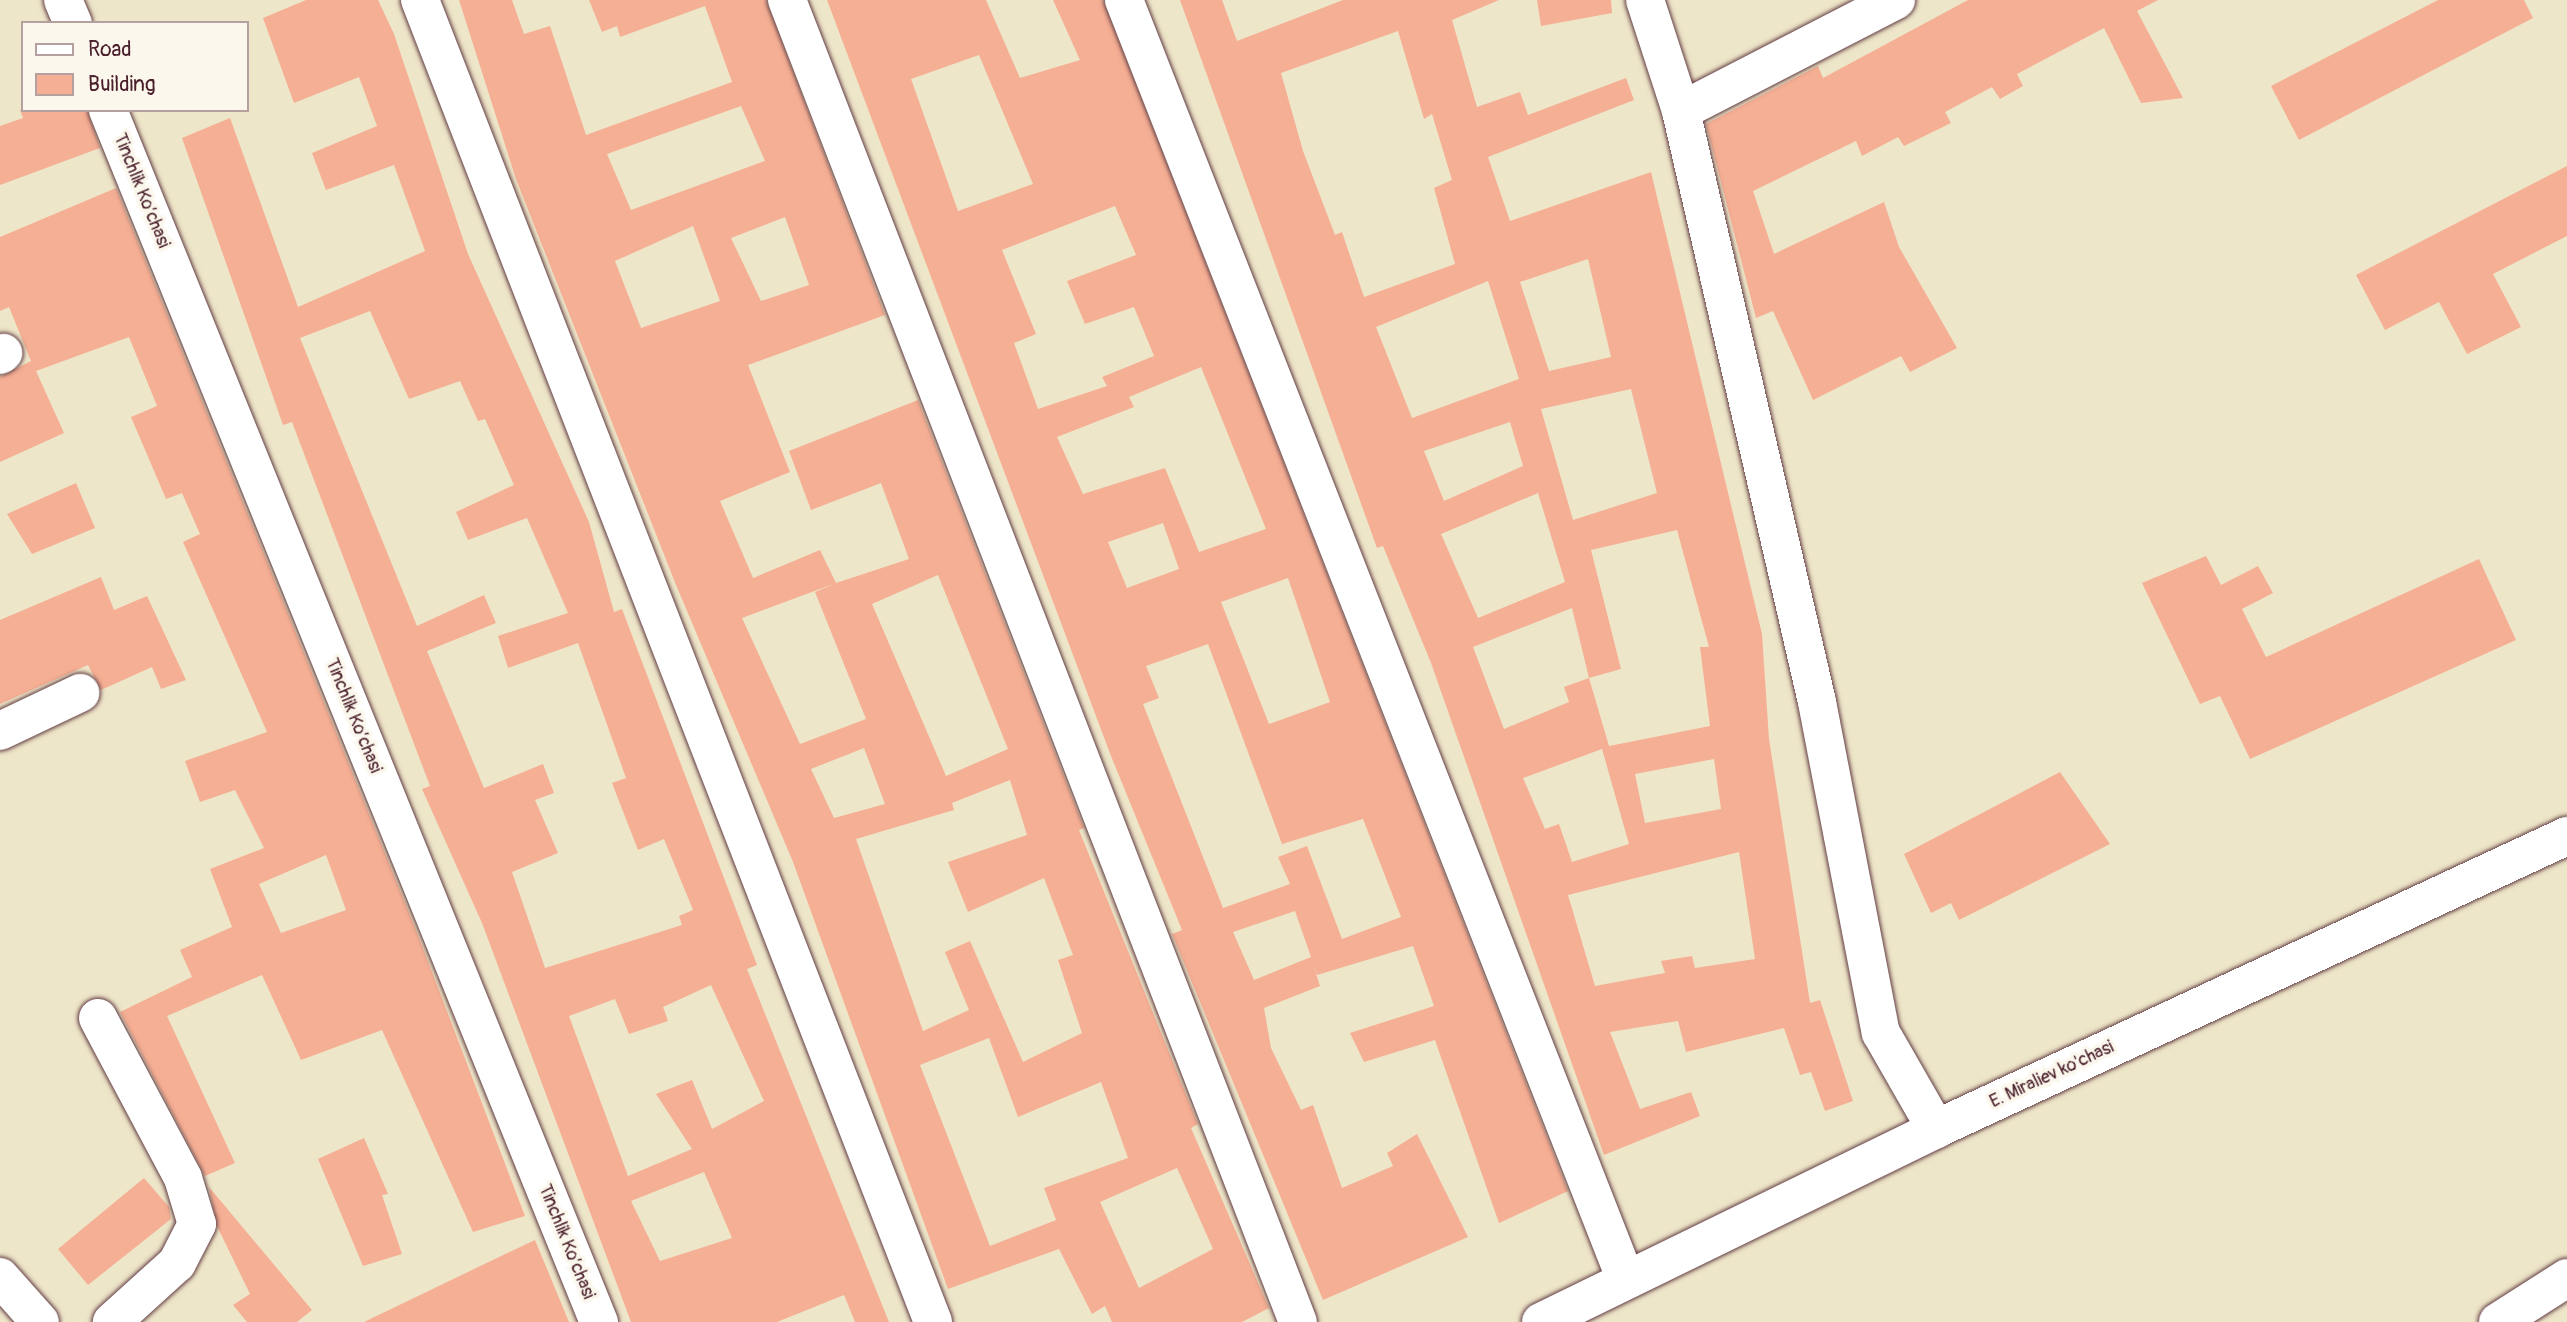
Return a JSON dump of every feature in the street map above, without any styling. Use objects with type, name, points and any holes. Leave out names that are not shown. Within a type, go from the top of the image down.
[{"type":"street","points":[[64,0],[72,21]]},
{"type":"street","points":[[421,0],[933,1322]]},
{"type":"street","points":[[787,0],[1298,1322]]},
{"type":"street","points":[[1124,0],[1626,1280]]},
{"type":"street","points":[[1646,0],[1681,111],[1817,702],[1881,1033],[1936,1129]]},
{"type":"street","points":[[1681,111],[1896,0]]},
{"type":"street","name":"Tinchlik Ko’chasi","points":[[109,112],[599,1322]]},
{"type":"street","points":[[0,732],[80,693]]},
{"type":"street","name":"E. Miraliev ko'chasi","points":[[1541,1322],[1936,1129],[2567,836]]},
{"type":"street","points":[[99,1018],[183,1178],[197,1224],[177,1263],[112,1322]]},
{"type":"street","points":[[0,1278],[40,1322]]},
{"type":"street","points":[[2498,1322],[2567,1278]]},
{"type":"building","points":[[306,0],[378,0],[394,34],[468,254],[589,522],[614,612],[622,609],[757,965],[747,969],[889,1322],[855,1322],[844,1295],[777,1322],[631,1322],[482,923],[422,789],[430,786],[292,422],[283,425],[182,138],[230,118],[298,307],[425,251],[394,165],[326,190],[312,153],[377,126],[359,77],[294,103],[263,18]],"holes":[[[370,311],[409,399],[460,381],[478,421],[485,419],[514,485],[456,512],[468,540],[527,518],[568,613],[498,636],[508,668],[578,643],[626,778],[612,783],[638,850],[664,839],[693,910],[679,916],[682,925],[545,968],[512,872],[558,853],[535,800],[554,793],[543,764],[484,788],[427,651],[496,623],[484,595],[417,626],[300,338]],[[711,985],[764,1101],[712,1129],[692,1080],[656,1094],[692,1149],[628,1176],[569,1016],[615,999],[629,1034],[668,1021],[663,1007]],[[704,1172],[732,1238],[660,1261],[631,1201]]]},
{"type":"building","points":[[459,0],[512,0],[524,34],[550,26],[586,135],[732,82],[705,6],[620,37],[617,26],[602,32],[589,0],[766,0],[885,315],[748,365],[790,472],[720,501],[753,578],[820,550],[836,583],[909,559],[881,483],[811,510],[789,451],[918,400],[1084,828],[1079,830],[1198,1124],[1191,1128],[1269,1308],[1242,1322],[1112,1322],[1105,1306],[1092,1314],[1059,1249],[948,1289],[793,862],[676,585],[516,179]],"holes":[[[741,106],[765,161],[631,210],[607,154]],[[785,217],[809,285],[761,301],[731,238]],[[693,226],[720,301],[641,328],[615,261]],[[938,575],[1008,749],[946,776],[872,604]],[[836,583],[815,592],[866,719],[800,744],[742,618]],[[864,748],[885,804],[834,818],[811,769]],[[1010,780],[1027,835],[948,862],[968,912],[1044,878],[1073,955],[1058,960],[1082,1033],[1023,1062],[970,941],[945,952],[969,1010],[923,1031],[856,839],[954,810],[952,803]],[[989,1038],[1018,1117],[1101,1082],[1128,1158],[1044,1188],[1056,1220],[990,1246],[920,1065]],[[1177,1168],[1213,1249],[1139,1288],[1100,1202]]]},
{"type":"building","points":[[827,0],[986,0],[1020,78],[1080,60],[1053,0],[1103,0],[1568,1191],[1499,1223],[1435,1040],[1364,1062],[1350,1033],[1434,1006],[1413,946],[1317,975],[1313,964],[1320,986],[1264,1008],[1271,1048],[1301,1110],[1313,1105],[1342,1188],[1393,1166],[1387,1153],[1417,1134],[1468,1237],[1323,1300],[1172,934],[1182,930],[1111,756]],"holes":[[[979,55],[1033,184],[958,211],[911,79]],[[1115,206],[1136,255],[1067,281],[1085,324],[1134,307],[1154,356],[1102,377],[1107,386],[1038,409],[1014,343],[1036,334],[1002,250]],[[1201,367],[1266,529],[1199,552],[1165,468],[1083,494],[1057,437],[1134,407],[1129,397]],[[1163,523],[1179,569],[1127,588],[1108,542]],[[1288,578],[1330,702],[1269,724],[1221,602]],[[1208,644],[1282,844],[1363,819],[1401,917],[1342,939],[1307,846],[1278,857],[1290,884],[1223,908],[1143,704],[1159,698],[1146,666]],[[1295,911],[1311,957],[1254,980],[1233,932]]]},
{"type":"building","points":[[1180,0],[1222,0],[1237,41],[1343,0],[1499,0],[1452,20],[1477,107],[1520,92],[1528,115],[1626,78],[1634,100],[1488,157],[1510,221],[1651,172],[1762,634],[1769,739],[1810,1003],[1820,1000],[1853,1101],[1825,1111],[1811,1072],[1800,1075],[1784,1028],[1686,1052],[1678,1021],[1610,1032],[1640,1109],[1691,1092],[1700,1116],[1604,1155],[1431,663],[1383,546],[1377,548]],"holes":[[[1398,31],[1424,119],[1432,114],[1452,180],[1434,188],[1455,264],[1364,297],[1342,232],[1335,235],[1303,151],[1281,73]],[[1588,259],[1611,357],[1549,371],[1520,282]],[[1488,281],[1519,379],[1412,418],[1376,327]],[[1631,389],[1657,493],[1573,520],[1541,409]],[[1510,422],[1523,466],[1444,501],[1424,451]],[[1538,493],[1565,582],[1478,618],[1441,534]],[[1677,530],[1709,647],[1700,647],[1710,726],[1609,746],[1589,678],[1621,669],[1591,550]],[[1572,608],[1589,678],[1564,687],[1569,702],[1504,729],[1473,647]],[[1602,749],[1629,844],[1572,862],[1559,824],[1545,829],[1523,778]],[[1714,759],[1721,809],[1645,823],[1635,774]],[[1739,852],[1755,959],[1695,968],[1692,956],[1661,961],[1665,973],[1595,986],[1568,895]]]},
{"type":"building","points":[[1537,0],[1611,0],[1612,13],[1541,26]]},
{"type":"building","points":[[1968,0],[2158,0],[2137,11],[2183,98],[2141,103],[2104,28],[2017,74],[2023,86],[2000,99],[1992,87],[1945,112],[1951,123],[1904,146],[1898,137],[1862,156],[1856,141],[1753,191],[1774,254],[1884,202],[1899,247],[1957,348],[1910,372],[1901,356],[1813,400],[1773,311],[1756,318],[1706,124],[1818,66],[1823,78]]},
{"type":"building","points":[[2438,0],[2524,0],[2533,18],[2299,140],[2271,86]]},
{"type":"building","points":[[20,110],[88,112],[100,148],[0,185],[0,126],[23,118]]},
{"type":"building","points":[[2567,166],[2567,236],[2493,274],[2521,327],[2467,354],[2439,302],[2385,330],[2356,275]]},
{"type":"building","points":[[116,188],[416,930],[525,1216],[473,1232],[382,1030],[301,1060],[262,975],[167,1016],[235,1163],[205,1176],[120,1012],[192,977],[180,950],[232,927],[210,869],[264,848],[235,790],[200,802],[185,761],[267,732],[183,542],[200,534],[182,493],[166,499],[131,417],[157,406],[129,337],[36,371],[64,433],[0,462],[0,377],[31,361],[9,307],[0,311],[0,237]],"holes":[[[326,855],[346,910],[281,933],[259,884]]]},
{"type":"building","points":[[76,483],[95,528],[32,554],[7,514]]},
{"type":"building","points":[[2206,556],[2221,585],[2258,566],[2273,593],[2242,609],[2266,657],[2479,559],[2516,640],[2250,759],[2220,696],[2200,704],[2142,583]]},
{"type":"building","points":[[101,577],[114,610],[147,596],[186,680],[161,689],[152,667],[101,690],[88,665],[0,704],[0,620]]},
{"type":"building","points":[[2060,772],[2110,844],[1959,920],[1951,903],[1931,913],[1904,854]]},
{"type":"building","points":[[364,1138],[388,1194],[382,1195],[402,1254],[363,1266],[318,1159]]},
{"type":"building","points":[[144,1178],[169,1207],[171,1219],[88,1285],[58,1249]]},
{"type":"building","points":[[209,1187],[312,1310],[297,1322],[247,1322],[233,1305],[250,1294],[217,1226]]},
{"type":"building","points":[[535,1240],[569,1322],[364,1322],[497,1258]]}]
